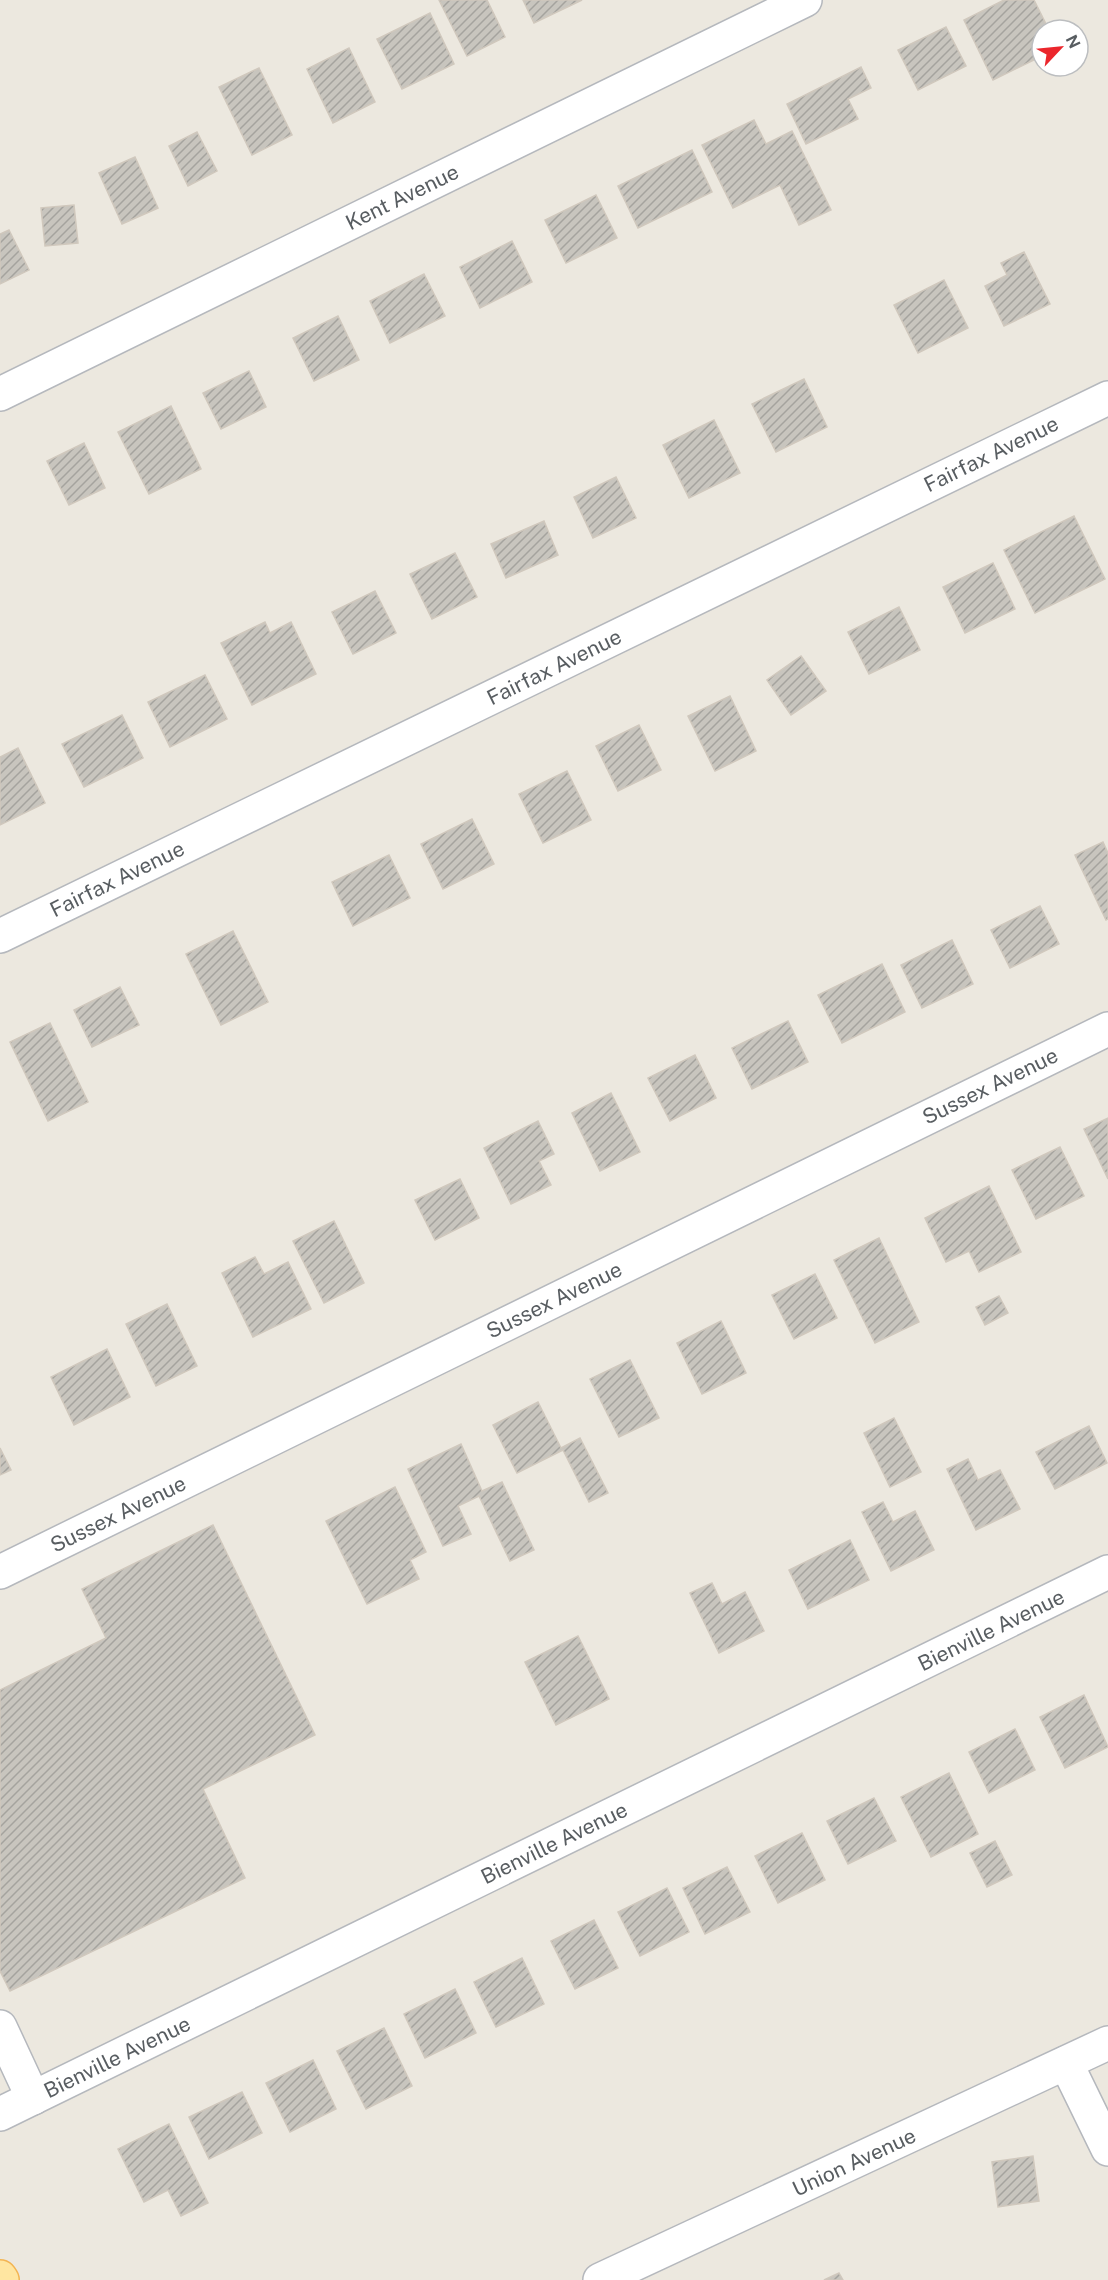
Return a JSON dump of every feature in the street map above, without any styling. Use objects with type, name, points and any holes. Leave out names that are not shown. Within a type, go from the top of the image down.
[{"type":"street","name":"Kent Avenue","points":[[0,394],[805,0]]},
{"type":"street","name":"Fairfax Avenue","points":[[0,936],[1108,398]]},
{"type":"street","name":"Sussex Avenue","points":[[0,1572],[1108,1029]]},
{"type":"street","name":"Bienville Avenue","points":[[0,2114],[1108,1572]]},
{"type":"street","points":[[0,2027],[33,2098]]},
{"type":"street","name":"Union Avenue","points":[[601,2280],[1108,2043]]},
{"type":"street","points":[[1066,2063],[1108,2149]]},
{"type":"building","points":[[439,0],[487,0],[505,37],[467,56]]},
{"type":"building","points":[[523,0],[582,0],[534,23]]},
{"type":"building","points":[[1004,0],[1034,0],[1043,18],[1030,18],[1030,62],[993,80],[964,20]]},
{"type":"building","points":[[430,13],[454,64],[402,89],[377,39]]},
{"type":"building","points":[[946,27],[966,66],[918,90],[898,50]]},
{"type":"building","points":[[349,48],[375,102],[333,123],[307,69]]},
{"type":"building","points":[[861,67],[871,88],[848,99],[858,119],[806,144],[787,104]]},
{"type":"building","points":[[259,68],[292,135],[252,155],[219,87]]},
{"type":"building","points":[[754,120],[766,144],[792,131],[831,210],[799,225],[780,185],[733,208],[702,145]]},
{"type":"building","points":[[197,132],[217,171],[188,186],[169,146]]},
{"type":"building","points":[[692,150],[712,192],[638,228],[618,186]]},
{"type":"building","points":[[135,157],[158,208],[122,224],[99,173]]},
{"type":"building","points":[[596,195],[617,238],[566,263],[545,220]]},
{"type":"building","points":[[74,205],[78,243],[45,246],[41,208]]},
{"type":"building","points":[[9,230],[29,270],[0,284],[0,234]]},
{"type":"building","points":[[512,241],[532,282],[480,308],[460,267]]},
{"type":"building","points":[[1024,252],[1050,304],[1004,326],[985,286],[1007,275],[1001,263]]},
{"type":"building","points":[[424,274],[445,316],[390,343],[370,301]]},
{"type":"building","points":[[944,280],[968,328],[918,353],[894,305]]},
{"type":"building","points":[[338,316],[359,360],[314,381],[293,338]]},
{"type":"building","points":[[249,371],[266,407],[221,429],[203,393]]},
{"type":"building","points":[[804,379],[827,427],[776,452],[752,404]]},
{"type":"building","points":[[171,406],[201,469],[149,494],[118,432]]},
{"type":"building","points":[[714,420],[740,473],[689,498],[663,445]]},
{"type":"building","points":[[84,443],[105,488],[69,505],[47,461]]},
{"type":"building","points":[[616,477],[636,518],[593,538],[574,497]]},
{"type":"building","points":[[1074,516],[1105,579],[1035,613],[1004,550]]},
{"type":"building","points":[[544,521],[558,555],[506,578],[491,544]]},
{"type":"building","points":[[455,553],[477,597],[432,619],[410,574]]},
{"type":"building","points":[[993,563],[1015,609],[965,633],[943,587]]},
{"type":"building","points":[[375,591],[396,633],[353,654],[332,612]]},
{"type":"building","points":[[899,607],[920,650],[869,674],[848,632]]},
{"type":"building","points":[[265,622],[270,633],[291,622],[316,674],[252,705],[221,643]]},
{"type":"building","points":[[801,656],[826,691],[791,715],[767,680]]},
{"type":"building","points":[[205,675],[227,719],[170,747],[148,702]]},
{"type":"building","points":[[730,696],[756,751],[715,771],[688,716]]},
{"type":"building","points":[[122,715],[143,758],[84,787],[62,744]]},
{"type":"building","points":[[639,725],[661,770],[618,791],[596,746]]},
{"type":"building","points":[[18,748],[45,803],[0,825],[0,757]]},
{"type":"building","points":[[567,771],[591,820],[543,843],[519,794]]},
{"type":"building","points":[[472,819],[494,864],[443,889],[421,844]]},
{"type":"building","points":[[1103,842],[1108,853],[1108,919],[1106,920],[1075,855]]},
{"type":"building","points":[[389,855],[410,898],[353,926],[332,882]]},
{"type":"building","points":[[1040,906],[1059,944],[1010,968],[991,930]]},
{"type":"building","points":[[233,931],[268,1002],[221,1025],[186,954]]},
{"type":"building","points":[[952,940],[973,984],[922,1008],[901,965]]},
{"type":"building","points":[[882,964],[905,1012],[842,1043],[818,995]]},
{"type":"building","points":[[120,987],[139,1025],[92,1047],[74,1010]]},
{"type":"building","points":[[788,1021],[808,1062],[752,1089],[732,1048]]},
{"type":"building","points":[[50,1023],[88,1102],[48,1121],[10,1042]]},
{"type":"building","points":[[695,1055],[716,1098],[670,1121],[648,1078]]},
{"type":"building","points":[[611,1093],[640,1152],[600,1171],[572,1113]]},
{"type":"building","points":[[1108,1118],[1108,1179],[1084,1129]]},
{"type":"building","points":[[538,1121],[554,1154],[539,1161],[551,1185],[511,1204],[484,1148]]},
{"type":"building","points":[[1060,1147],[1084,1196],[1036,1219],[1012,1170]]},
{"type":"building","points":[[460,1179],[479,1218],[435,1240],[415,1200]]},
{"type":"building","points":[[989,1186],[1021,1252],[979,1272],[969,1251],[946,1262],[925,1218]]},
{"type":"building","points":[[334,1221],[364,1283],[324,1303],[293,1241]]},
{"type":"building","points":[[879,1238],[919,1322],[875,1343],[834,1260]]},
{"type":"building","points":[[255,1257],[264,1274],[288,1262],[311,1309],[253,1337],[222,1273]]},
{"type":"building","points":[[815,1274],[837,1318],[794,1339],[772,1295]]},
{"type":"building","points":[[999,1296],[1008,1313],[985,1325],[976,1307]]},
{"type":"building","points":[[167,1304],[197,1366],[156,1386],[126,1324]]},
{"type":"building","points":[[721,1321],[746,1373],[702,1394],[677,1343]]},
{"type":"building","points":[[107,1349],[130,1397],[74,1425],[51,1377]]},
{"type":"building","points":[[630,1360],[659,1418],[619,1437],[590,1379]]},
{"type":"building","points":[[538,1402],[561,1448],[580,1438],[608,1493],[589,1502],[563,1450],[517,1473],[493,1425]]},
{"type":"building","points":[[894,1418],[921,1472],[890,1487],[864,1433]]},
{"type":"building","points":[[1089,1426],[1107,1463],[1055,1489],[1036,1452]]},
{"type":"building","points":[[461,1444],[482,1491],[502,1482],[534,1550],[510,1561],[479,1496],[458,1506],[471,1534],[443,1546],[408,1469]]},
{"type":"building","points":[[0,1448],[11,1470],[0,1475]]},
{"type":"building","points":[[968,1459],[978,1480],[1000,1470],[1020,1509],[976,1530],[947,1469]]},
{"type":"building","points":[[395,1487],[426,1552],[410,1560],[419,1579],[367,1604],[326,1521]]},
{"type":"building","points":[[883,1502],[893,1522],[915,1511],[934,1550],[891,1571],[862,1512]]},
{"type":"building","points":[[213,1525],[315,1735],[203,1789],[245,1878],[10,1991],[0,1971],[0,1690],[106,1638],[82,1589]]},
{"type":"building","points":[[850,1540],[869,1580],[808,1609],[789,1570]]},
{"type":"building","points":[[712,1583],[722,1604],[745,1592],[764,1631],[719,1653],[690,1593]]},
{"type":"building","points":[[578,1636],[609,1699],[556,1725],[525,1662]]},
{"type":"building","points":[[1084,1695],[1108,1747],[1065,1768],[1040,1717]]},
{"type":"building","points":[[1015,1729],[1035,1770],[989,1793],[969,1752]]},
{"type":"building","points":[[949,1773],[978,1834],[931,1857],[901,1797]]},
{"type":"building","points":[[874,1798],[896,1841],[848,1864],[827,1821]]},
{"type":"building","points":[[802,1833],[825,1880],[778,1903],[755,1856]]},
{"type":"building","points":[[995,1841],[1012,1875],[987,1887],[970,1853]]},
{"type":"building","points":[[727,1867],[750,1912],[705,1934],[683,1888]]},
{"type":"building","points":[[667,1888],[689,1932],[640,1956],[618,1912]]},
{"type":"building","points":[[594,1920],[618,1968],[575,1989],[551,1941]]},
{"type":"building","points":[[522,1958],[544,2004],[496,2027],[474,1982]]},
{"type":"building","points":[[455,1989],[476,2033],[425,2058],[404,2014]]},
{"type":"building","points":[[384,2028],[412,2086],[366,2109],[337,2051]]},
{"type":"building","points":[[313,2060],[336,2109],[290,2132],[266,2083]]},
{"type":"building","points":[[242,2092],[262,2133],[209,2159],[189,2117]]},
{"type":"building","points":[[169,2124],[208,2203],[181,2216],[168,2190],[144,2202],[118,2149]]},
{"type":"building","points":[[1033,2156],[1039,2201],[998,2207],[992,2162]]},
{"type":"building","points":[[839,2273],[843,2280],[824,2280]]}]
